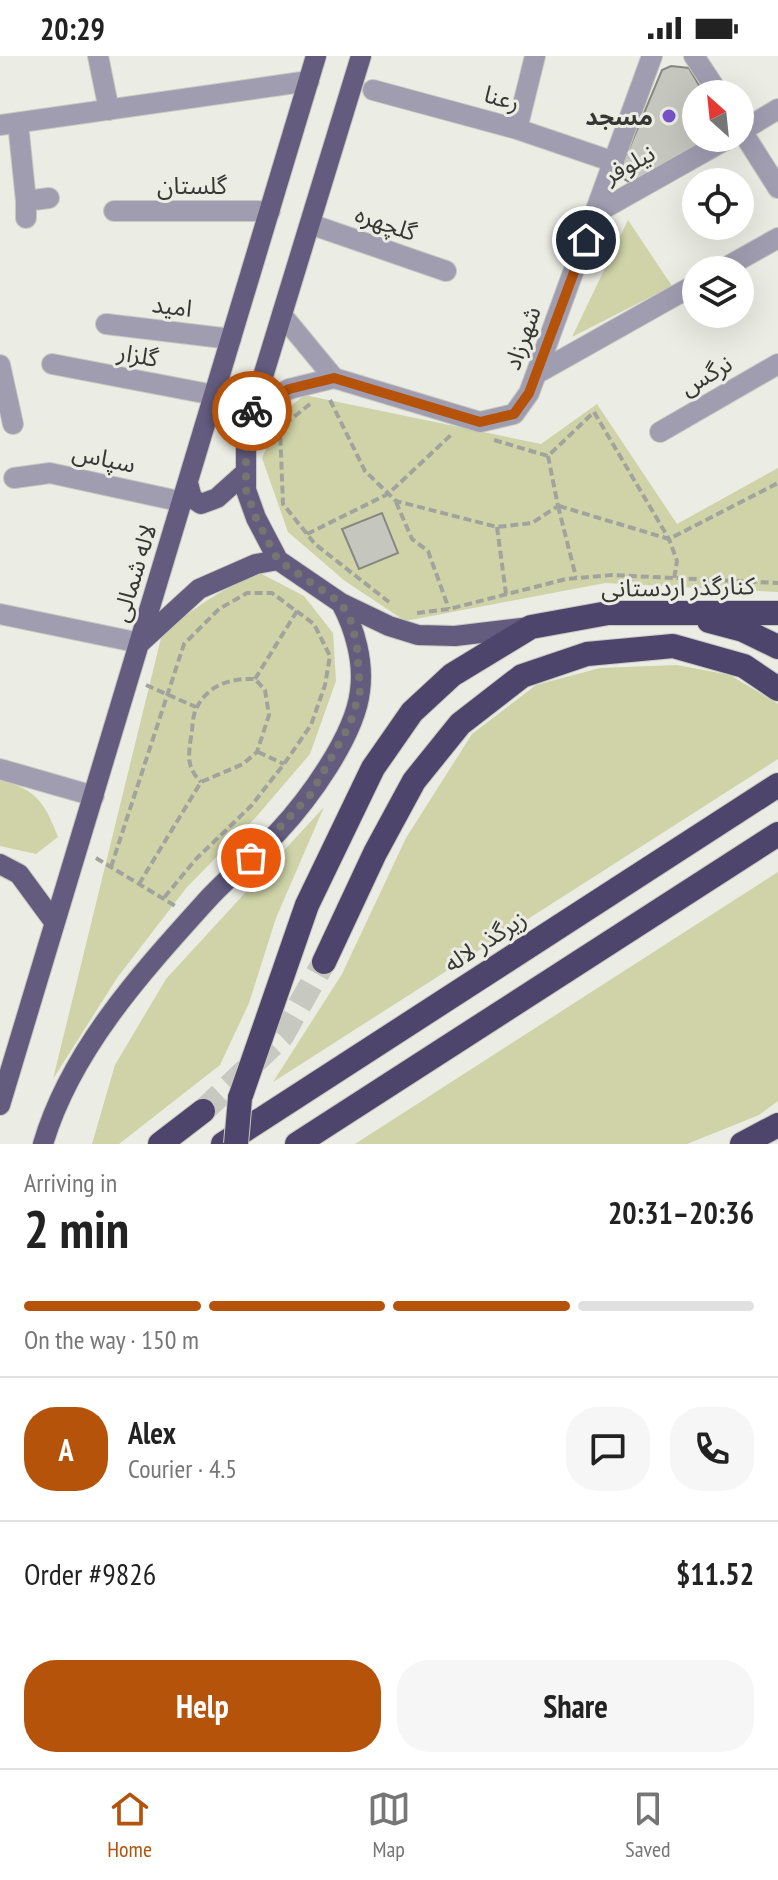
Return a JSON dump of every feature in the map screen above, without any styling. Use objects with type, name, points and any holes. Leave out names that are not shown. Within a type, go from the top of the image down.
[{"type":"highway","name":"کنارگذر اردستانی","points":[[531,627],[608,613],[778,613]]},
{"type":"highway","points":[[679,613],[743,630],[778,647]]},
{"type":"highway","points":[[236,1144],[240,1098],[307,905],[373,768],[412,712],[452,675],[531,627]]},
{"type":"highway","points":[[324,962],[375,853],[414,781],[460,724],[522,676],[587,654],[673,646],[744,666],[778,689]]},
{"type":"highway","name":"زیرگذر لاله","points":[[223,1144],[778,785]]},
{"type":"highway","points":[[297,1144],[778,834]]},
{"type":"highway","points":[[160,1144],[203,1111]]},
{"type":"highway","points":[[742,1144],[778,1125]]},
{"type":"main road","name":"لاله شمالی","points":[[0,1105],[316,56]]},
{"type":"main road","points":[[361,56],[253,409],[246,449],[246,490],[256,518],[278,560],[341,603],[389,626],[418,635],[455,636],[531,627]]},
{"type":"main road","points":[[185,492],[201,504],[217,498],[246,472]]},
{"type":"main road","points":[[140,643],[199,589],[256,564],[278,560]]},
{"type":"main road","points":[[43,1144],[67,1085],[109,1016],[193,917],[278,832],[311,794],[350,724],[360,691],[357,648],[352,623],[341,603]]},
{"type":"main road","points":[[0,864],[19,874],[55,923]]},
{"type":"street","points":[[98,56],[109,110]]},
{"type":"street","points":[[517,129],[535,56]]},
{"type":"street","name":"شهرزاد","points":[[330,385],[480,422],[514,414],[529,393],[652,56]]},
{"type":"street","points":[[694,56],[710,80]]},
{"type":"street","points":[[49,198],[26,209],[9,124],[309,81]]},
{"type":"street","name":"رعنا","points":[[373,90],[517,129],[614,162]]},
{"type":"street","name":"نیلوفر","points":[[754,123],[778,109]]},
{"type":"street","name":"نیلوفر","points":[[596,213],[703,152]]},
{"type":"street","points":[[752,152],[778,188]]},
{"type":"street","name":"گلستان","points":[[114,211],[270,211]]},
{"type":"street","name":"گلچهره","points":[[310,224],[446,271]]},
{"type":"street","points":[[746,256],[778,238]]},
{"type":"street","points":[[536,374],[682,292]]},
{"type":"street","points":[[253,409],[289,389],[330,385],[282,315]]},
{"type":"street","name":"امید","points":[[106,324],[231,339]]},
{"type":"street","name":"گلزار","points":[[52,364],[214,395]]},
{"type":"street","name":"نرگس","points":[[660,432],[778,364]]},
{"type":"street","points":[[1,373],[13,424]]},
{"type":"street","name":"سپاس","points":[[14,478],[50,473],[185,492]]},
{"type":"street","points":[[0,614],[140,643]]},
{"type":"street","points":[[0,769],[94,796]]},
{"type":"path","points":[[330,385],[365,471],[396,501],[412,539],[428,551],[449,609]]},
{"type":"path","points":[[315,401],[280,428],[283,504],[315,544],[394,606]]},
{"type":"path","points":[[594,412],[669,539],[677,561],[674,579]]},
{"type":"path","points":[[307,534],[388,494],[457,430]]},
{"type":"path","points":[[548,456],[576,578]]},
{"type":"path","points":[[396,501],[497,527],[532,523],[558,506],[669,539],[778,483]]},
{"type":"path","points":[[497,527],[506,594]]},
{"type":"path","points":[[405,615],[449,609],[576,578],[612,575],[778,583]]},
{"type":"path","points":[[111,867],[184,644],[219,609],[247,593],[272,593],[314,624],[330,656],[325,685],[311,725],[251,806],[196,859],[163,899]]},
{"type":"path","points":[[255,679],[297,611]]},
{"type":"path","points":[[129,678],[196,707]]},
{"type":"path","points":[[139,884],[201,782],[243,764],[257,752],[269,715],[265,690],[255,679],[232,678],[212,690],[196,707],[188,755],[190,771],[201,782]]},
{"type":"path","points":[[257,752],[284,764]]},
{"type":"path","points":[[79,847],[193,917]]},
{"type":"green space","points":[[628,220],[672,286],[572,337]]},
{"type":"green space","points":[[304,395],[541,444],[597,404],[677,524],[778,468],[778,592],[605,583],[405,621],[345,581],[288,532],[262,458],[282,414]]},
{"type":"green space","points":[[260,573],[304,596],[333,633],[336,681],[310,754],[257,816],[187,887],[117,978],[53,1079],[162,634],[208,600]]},
{"type":"green space","points":[[677,665],[730,675],[778,704],[778,759],[273,1082],[342,974],[406,838],[472,734],[536,685],[600,668]]},
{"type":"green space","points":[[0,780],[31,793],[49,815],[58,837],[36,854],[0,846]]},
{"type":"green space","points":[[324,807],[276,918],[249,1003],[220,1065],[119,1144],[92,1144],[115,1065],[166,979]]},
{"type":"green space","points":[[778,872],[778,1101],[759,1115],[687,1144],[355,1144]]},
{"type":"building","name":"مسجد","points":[[671,66],[689,68],[696,80],[682,80],[682,152],[688,152],[632,184],[618,175],[662,70]]},
{"type":"building","points":[[382,513],[398,553],[359,569],[342,529]]},
{"type":"tunnel","points":[[203,1111],[282,1036],[324,962]]},
{"type":"way so far","points":[[251,858],[311,794],[350,724],[360,691],[352,623],[341,603],[278,560],[256,518],[246,490],[246,449],[252,411]]},
{"type":"place","name":"مسجد","points":[[669,116]]},
{"type":"route","points":[[252,411],[289,389],[334,378],[480,422],[514,414],[529,393],[586,240]]}]
